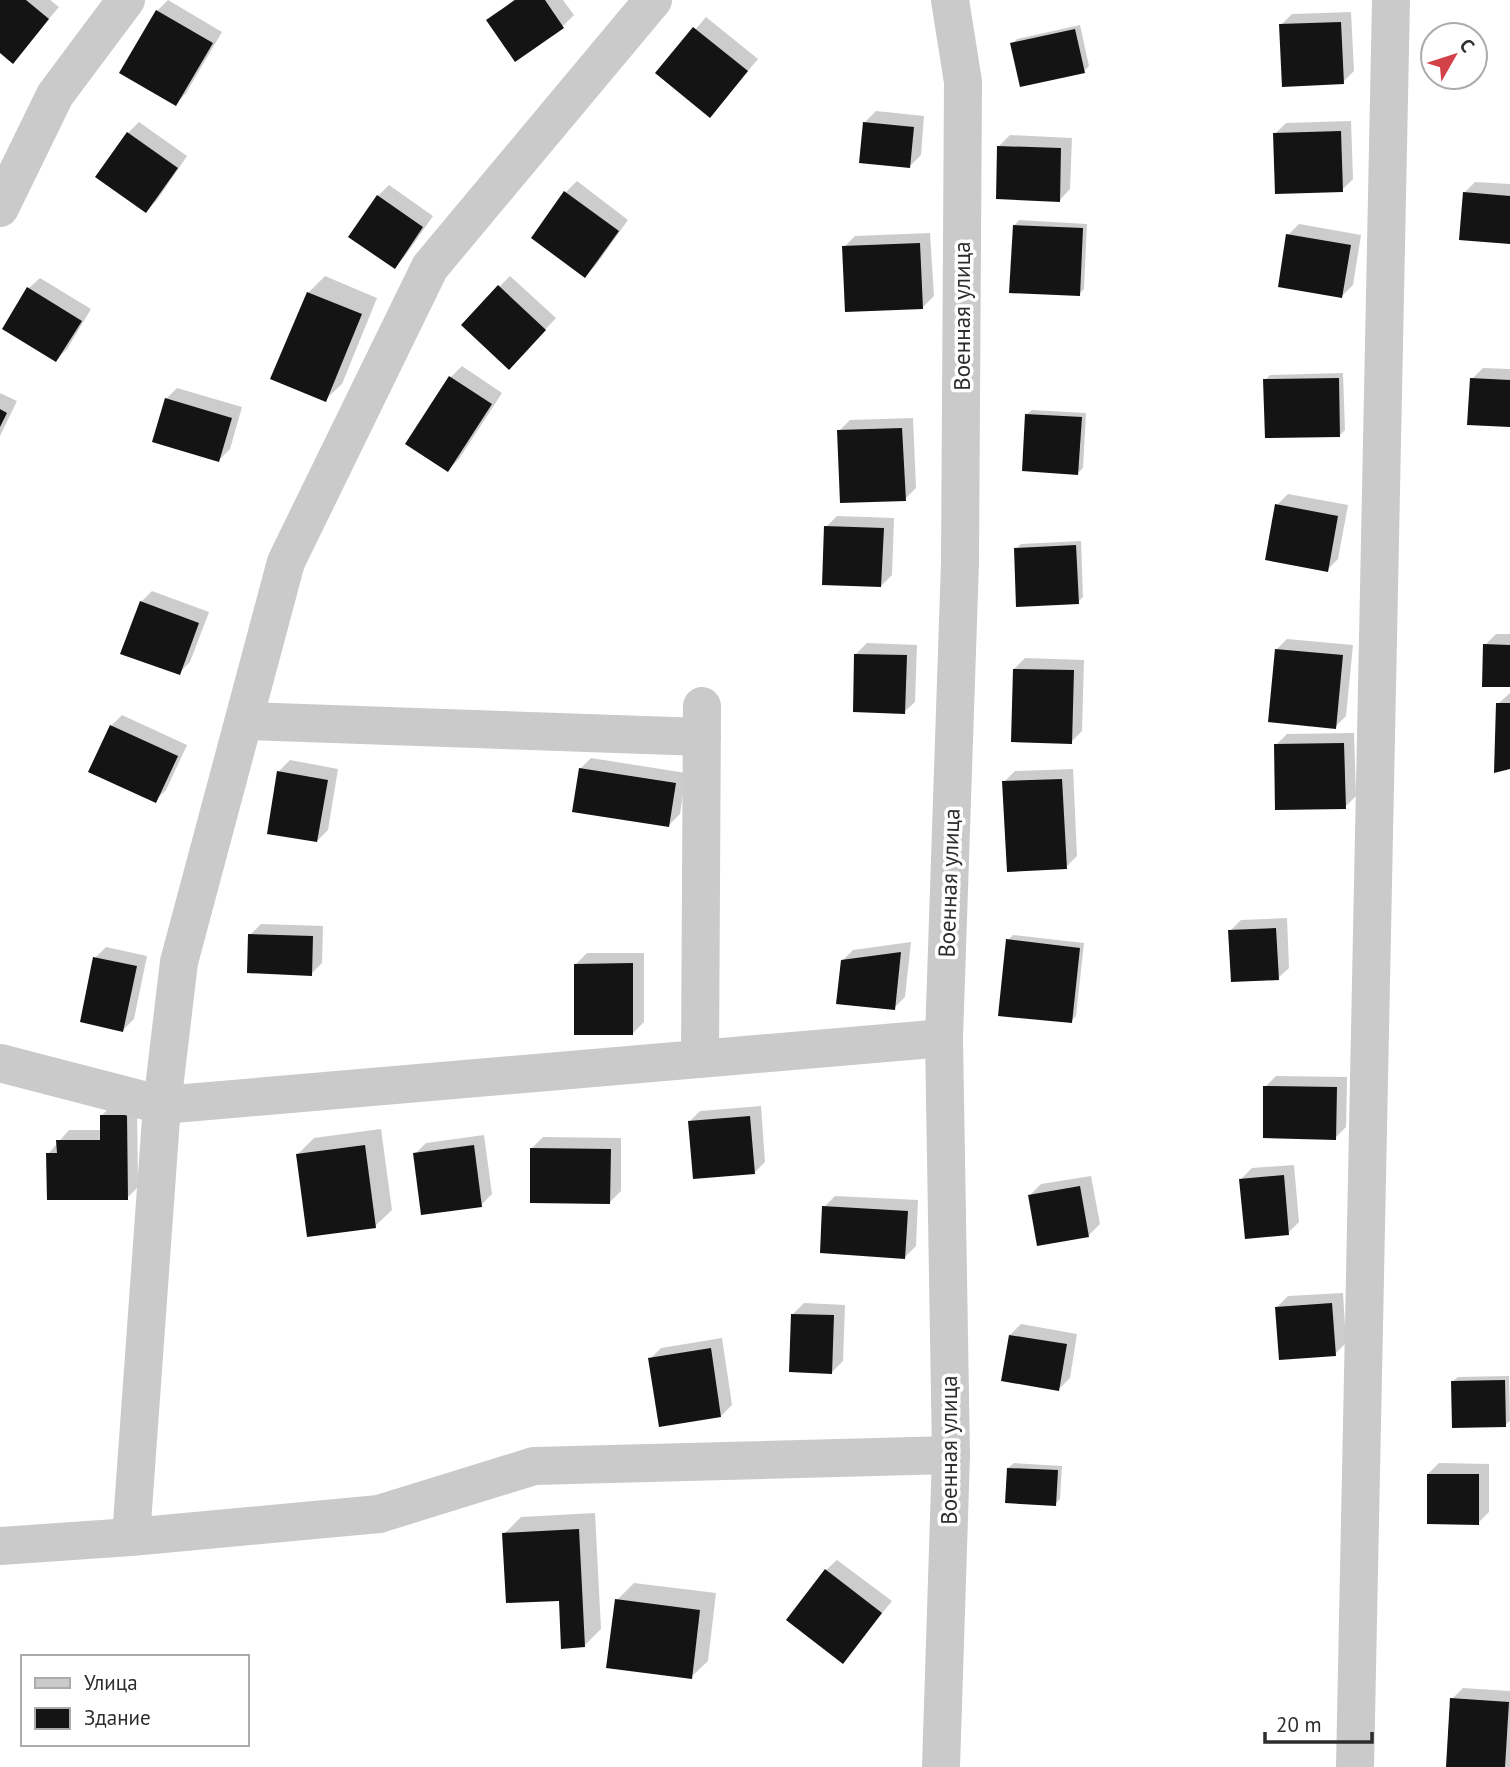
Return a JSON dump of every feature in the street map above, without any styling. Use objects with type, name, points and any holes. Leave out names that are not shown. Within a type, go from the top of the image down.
[{"type":"street","points":[[0,208],[55,95],[126,0]]},
{"type":"street","points":[[131,1537],[163,1105],[179,962],[286,562],[430,267],[653,0]]},
{"type":"street","name":"Военная улица","points":[[941,1767],[951,1455],[944,1038],[960,562],[963,96],[950,0]]},
{"type":"street","points":[[1355,1767],[1391,0]]},
{"type":"street","points":[[244,721],[702,722],[700,1059]]},
{"type":"street","points":[[0,1063],[163,1105],[944,1038]]},
{"type":"street","points":[[0,1546],[379,1514],[534,1466],[951,1455]]},
{"type":"building","points":[[0,0],[26,0],[49,19],[13,64],[0,53]]},
{"type":"building","points":[[515,0],[545,0],[564,28],[515,62],[486,20]]},
{"type":"building","points":[[156,10],[213,43],[176,106],[119,73]]},
{"type":"building","points":[[1341,22],[1344,84],[1282,87],[1279,24]]},
{"type":"building","points":[[693,27],[748,71],[710,118],[655,73]]},
{"type":"building","points":[[1075,29],[1085,73],[1020,87],[1010,43]]},
{"type":"building","points":[[863,122],[914,127],[910,168],[859,163]]},
{"type":"building","points":[[1341,131],[1343,192],[1275,194],[1273,133]]},
{"type":"building","points":[[127,132],[178,168],[146,213],[95,177]]},
{"type":"building","points":[[997,146],[1061,148],[1060,202],[996,199]]},
{"type":"building","points":[[564,191],[619,231],[585,278],[531,238]]},
{"type":"building","points":[[1463,192],[1510,196],[1510,244],[1459,240]]},
{"type":"building","points":[[377,195],[423,227],[395,269],[348,237]]},
{"type":"building","points":[[1013,225],[1083,228],[1080,296],[1009,293]]},
{"type":"building","points":[[1286,234],[1351,245],[1342,298],[1278,287]]},
{"type":"building","points":[[920,243],[923,309],[845,312],[842,246]]},
{"type":"building","points":[[498,285],[546,330],[509,370],[461,325]]},
{"type":"building","points":[[27,287],[82,321],[56,362],[2,329]]},
{"type":"building","points":[[307,292],[362,314],[326,402],[270,379]]},
{"type":"building","points":[[449,376],[492,404],[448,472],[405,444]]},
{"type":"building","points":[[1339,378],[1340,437],[1265,438],[1263,379]]},
{"type":"building","points":[[1470,378],[1510,380],[1510,427],[1467,425]]},
{"type":"building","points":[[165,398],[232,418],[219,462],[152,442]]},
{"type":"building","points":[[0,409],[7,413],[0,427]]},
{"type":"building","points":[[1025,414],[1082,417],[1078,475],[1022,471]]},
{"type":"building","points":[[902,428],[906,501],[840,503],[837,430]]},
{"type":"building","points":[[1275,504],[1338,516],[1328,572],[1265,560]]},
{"type":"building","points":[[824,526],[884,528],[881,587],[822,585]]},
{"type":"building","points":[[1076,545],[1079,604],[1016,607],[1014,548]]},
{"type":"building","points":[[140,601],[199,623],[180,675],[120,654]]},
{"type":"building","points":[[1483,644],[1510,645],[1510,687],[1482,687]]},
{"type":"building","points":[[1275,649],[1343,655],[1336,729],[1268,722]]},
{"type":"building","points":[[854,654],[907,655],[905,714],[853,712]]},
{"type":"building","points":[[1013,669],[1074,670],[1072,744],[1011,742]]},
{"type":"building","points":[[1496,703],[1510,703],[1510,769],[1494,773]]},
{"type":"building","points":[[110,725],[178,756],[156,803],[88,772]]},
{"type":"building","points":[[1344,743],[1346,809],[1275,810],[1274,744]]},
{"type":"building","points":[[579,768],[676,783],[669,827],[572,812]]},
{"type":"building","points":[[277,771],[328,780],[317,842],[267,834]]},
{"type":"building","points":[[1062,779],[1067,869],[1007,872],[1002,781]]},
{"type":"building","points":[[1276,928],[1279,980],[1231,982],[1228,930]]},
{"type":"building","points":[[248,934],[313,936],[312,976],[247,973]]},
{"type":"building","points":[[1006,939],[1080,948],[1072,1023],[998,1016]]},
{"type":"building","points":[[901,952],[895,1010],[836,1004],[841,960]]},
{"type":"building","points":[[93,957],[137,966],[123,1032],[80,1022]]},
{"type":"building","points":[[633,963],[633,1035],[574,1035],[574,964]]},
{"type":"building","points":[[1263,1086],[1337,1087],[1336,1140],[1263,1138]]},
{"type":"building","points":[[100,1115],[127,1115],[128,1200],[47,1200],[46,1153],[57,1153],[56,1140],[100,1140]]},
{"type":"building","points":[[750,1116],[755,1174],[693,1179],[688,1121]]},
{"type":"building","points":[[365,1145],[376,1228],[307,1237],[296,1154]]},
{"type":"building","points":[[474,1145],[482,1207],[421,1215],[413,1153]]},
{"type":"building","points":[[530,1148],[611,1149],[610,1204],[530,1203]]},
{"type":"building","points":[[1284,1175],[1289,1235],[1245,1239],[1239,1179]]},
{"type":"building","points":[[1080,1186],[1089,1237],[1037,1246],[1028,1195]]},
{"type":"building","points":[[822,1206],[908,1211],[905,1259],[820,1253]]},
{"type":"building","points":[[1332,1303],[1336,1356],[1279,1360],[1275,1307]]},
{"type":"building","points":[[791,1314],[834,1315],[832,1374],[789,1372]]},
{"type":"building","points":[[1009,1335],[1067,1344],[1059,1391],[1001,1381]]},
{"type":"building","points":[[711,1348],[721,1417],[659,1427],[648,1358]]},
{"type":"building","points":[[1505,1380],[1506,1427],[1452,1428],[1451,1381]]},
{"type":"building","points":[[1007,1468],[1058,1470],[1056,1506],[1005,1503]]},
{"type":"building","points":[[1427,1474],[1479,1474],[1479,1525],[1427,1524]]},
{"type":"building","points":[[579,1529],[585,1647],[561,1649],[559,1601],[506,1603],[502,1533]]},
{"type":"building","points":[[825,1569],[882,1613],[843,1664],[786,1620]]},
{"type":"building","points":[[615,1599],[700,1610],[692,1679],[606,1668]]},
{"type":"building","points":[[1450,1698],[1509,1702],[1505,1767],[1446,1767]]}]
